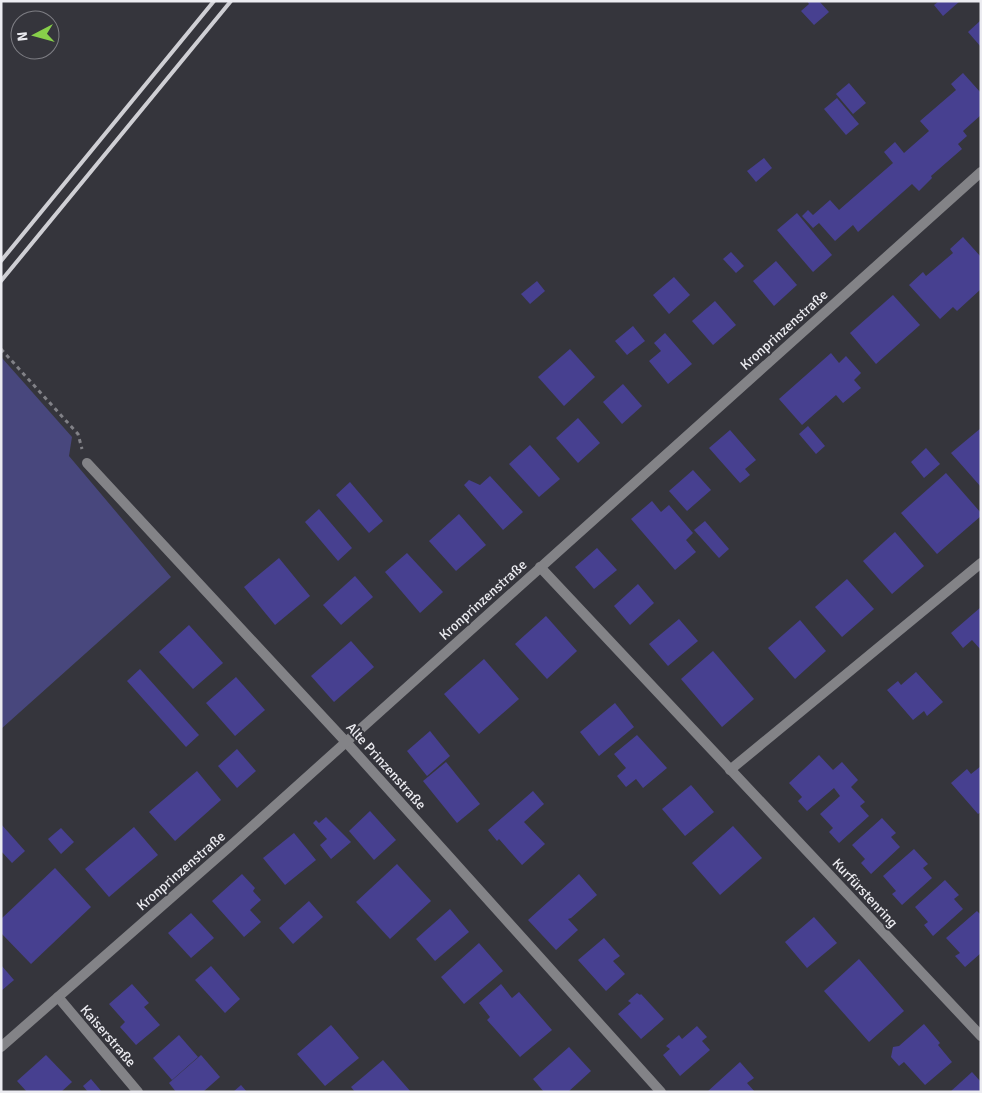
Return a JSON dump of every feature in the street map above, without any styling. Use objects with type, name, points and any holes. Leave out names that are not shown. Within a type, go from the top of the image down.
[{"type":"street","name":"Kronprinzenstraße","points":[[1,1047],[346,742],[981,172]]},
{"type":"street","name":"Alte Prinzenstraße","points":[[87,463],[346,742],[661,1092]]},
{"type":"street","points":[[730,770],[981,563]]},
{"type":"street","name":"Kurfürstenring","points":[[540,567],[981,1036]]},
{"type":"street","name":"Kaiserstraße","points":[[58,998],[138,1092]]},
{"type":"path","points":[[1,349],[78,434],[87,463]]},
{"type":"shaded area","points":[[2,358],[72,437],[69,456],[171,577],[1,729]]},
{"type":"building","points":[[807,1],[819,1],[829,12],[814,25],[801,11],[809,4]]},
{"type":"building","points":[[939,1],[960,1],[943,16],[934,5]]},
{"type":"building","points":[[981,20],[981,47],[968,32]]},
{"type":"building","points":[[963,73],[981,93],[981,115],[963,131],[967,136],[958,144],[962,149],[931,176],[932,178],[919,191],[912,184],[858,232],[853,225],[835,241],[819,223],[813,228],[802,216],[808,210],[813,215],[830,200],[839,210],[893,163],[884,152],[895,142],[904,153],[929,131],[920,121],[956,90],[951,84]]},
{"type":"building","points":[[849,83],[866,103],[853,114],[836,94]]},
{"type":"building","points":[[837,98],[859,124],[846,135],[824,109]]},
{"type":"building","points":[[764,158],[772,168],[756,182],[747,171]]},
{"type":"building","points":[[797,213],[832,255],[813,272],[777,230]]},
{"type":"building","points":[[963,237],[981,257],[981,289],[957,311],[953,307],[940,319],[909,285],[923,272],[926,276],[953,253],[950,249]]},
{"type":"building","points":[[731,252],[744,266],[736,273],[723,259]]},
{"type":"building","points":[[776,261],[797,285],[774,306],[753,281]]},
{"type":"building","points":[[674,277],[690,295],[669,314],[653,295]]},
{"type":"building","points":[[537,281],[545,291],[530,304],[521,294]]},
{"type":"building","points":[[893,295],[920,325],[876,364],[850,333]]},
{"type":"building","points":[[715,301],[736,325],[713,345],[692,321]]},
{"type":"building","points":[[633,326],[645,341],[627,355],[615,341]]},
{"type":"building","points":[[665,333],[692,364],[668,384],[649,361],[661,351],[654,343]]},
{"type":"building","points":[[570,349],[595,377],[564,406],[538,377]]},
{"type":"building","points":[[831,353],[839,363],[846,356],[861,373],[854,380],[861,388],[843,403],[836,395],[802,425],[779,399]]},
{"type":"building","points":[[623,384],[642,406],[622,424],[603,402]]},
{"type":"building","points":[[578,418],[600,443],[578,463],[556,438]]},
{"type":"building","points":[[808,426],[825,446],[816,454],[799,434]]},
{"type":"building","points":[[981,428],[981,487],[951,453]]},
{"type":"building","points":[[730,430],[756,460],[745,469],[750,475],[740,483],[709,448]]},
{"type":"building","points":[[530,445],[560,479],[539,497],[509,464]]},
{"type":"building","points":[[926,448],[940,464],[924,478],[911,462]]},
{"type":"building","points":[[693,470],[711,490],[687,511],[669,491]]},
{"type":"building","points":[[946,473],[981,513],[981,516],[937,554],[901,513]]},
{"type":"building","points":[[490,476],[523,512],[503,530],[464,485],[469,480],[480,485]]},
{"type":"building","points":[[350,482],[383,521],[369,533],[336,495]]},
{"type":"building","points":[[652,501],[661,512],[669,505],[693,533],[686,540],[696,552],[675,570],[631,519]]},
{"type":"building","points":[[319,509],[352,548],[338,561],[305,522]]},
{"type":"building","points":[[459,514],[486,545],[456,571],[429,541]]},
{"type":"building","points":[[705,521],[729,549],[719,558],[694,530]]},
{"type":"building","points":[[895,532],[924,566],[892,594],[863,561]]},
{"type":"building","points":[[597,548],[617,570],[594,589],[575,567]]},
{"type":"building","points":[[407,553],[443,592],[420,613],[385,572]]},
{"type":"building","points":[[279,558],[310,596],[275,625],[244,587]]},
{"type":"building","points":[[355,576],[373,597],[341,625],[323,605]]},
{"type":"building","points":[[847,579],[874,609],[842,637],[815,607]]},
{"type":"building","points":[[638,584],[654,603],[630,625],[614,606]]},
{"type":"building","points":[[981,607],[981,650],[972,640],[963,648],[951,633]]},
{"type":"building","points":[[546,616],[577,651],[547,679],[515,644]]},
{"type":"building","points":[[679,619],[698,641],[668,666],[649,644]]},
{"type":"building","points":[[800,620],[826,651],[795,679],[768,648]]},
{"type":"building","points":[[189,625],[223,663],[193,689],[159,652]]},
{"type":"building","points":[[351,641],[374,667],[334,702],[311,676]]},
{"type":"building","points":[[713,651],[754,699],[722,727],[681,679]]},
{"type":"building","points":[[484,659],[519,699],[479,734],[444,694]]},
{"type":"building","points":[[140,669],[199,735],[186,747],[127,681]]},
{"type":"building","points":[[916,672],[943,702],[927,716],[924,711],[913,720],[887,690],[898,681],[901,685]]},
{"type":"building","points":[[236,677],[265,710],[235,736],[206,703]]},
{"type":"building","points":[[615,703],[634,727],[599,756],[580,732]]},
{"type":"building","points":[[430,731],[450,756],[427,776],[407,751]]},
{"type":"building","points":[[637,735],[667,768],[643,788],[636,779],[626,787],[617,776],[626,768],[614,754]]},
{"type":"building","points":[[237,749],[256,771],[237,788],[218,766]]},
{"type":"building","points":[[819,755],[833,770],[842,762],[858,780],[851,787],[865,802],[860,806],[869,816],[839,843],[829,832],[833,828],[820,814],[840,796],[834,788],[807,811],[798,801],[802,797],[789,783]]},
{"type":"building","points":[[446,762],[480,804],[457,823],[423,781]]},
{"type":"building","points":[[981,766],[981,812],[978,814],[951,783],[967,769],[971,774]]},
{"type":"building","points":[[197,771],[221,800],[175,841],[149,812]]},
{"type":"building","points":[[691,785],[714,812],[685,836],[662,809]]},
{"type":"building","points":[[533,791],[544,804],[524,822],[545,844],[522,865],[499,839],[497,841],[488,830]]},
{"type":"building","points":[[370,811],[396,840],[374,860],[349,831]]},
{"type":"building","points":[[326,817],[351,842],[331,859],[320,845],[327,839],[313,823],[316,820],[319,823]]},
{"type":"building","points":[[882,818],[896,833],[891,837],[900,847],[871,874],[861,863],[865,859],[852,845]]},
{"type":"building","points":[[1,824],[25,851],[12,863],[1,851]]},
{"type":"building","points":[[733,826],[762,858],[720,895],[692,863]]},
{"type":"building","points":[[134,827],[158,855],[109,897],[85,869]]},
{"type":"building","points":[[61,828],[74,842],[61,854],[48,839]]},
{"type":"building","points":[[294,833],[316,860],[285,885],[263,858]]},
{"type":"building","points":[[914,849],[928,864],[923,868],[932,878],[902,905],[892,894],[896,891],[883,876]]},
{"type":"building","points":[[397,864],[431,901],[390,939],[356,902]]},
{"type":"building","points":[[55,868],[91,907],[31,964],[1,933],[1,919]]},
{"type":"building","points":[[242,874],[255,888],[253,891],[261,900],[250,910],[261,922],[244,937],[212,901]]},
{"type":"building","points":[[579,874],[597,895],[568,919],[578,930],[556,950],[528,920]]},
{"type":"building","points":[[945,880],[959,895],[954,899],[963,909],[933,936],[924,925],[928,922],[915,907]]},
{"type":"building","points":[[309,901],[323,917],[293,944],[279,928]]},
{"type":"building","points":[[450,909],[469,932],[435,961],[416,939]]},
{"type":"building","points":[[977,911],[981,915],[981,953],[965,967],[955,956],[960,953],[946,938]]},
{"type":"building","points":[[191,913],[214,938],[191,958],[168,933]]},
{"type":"building","points":[[814,917],[837,943],[807,968],[785,942]]},
{"type":"building","points":[[604,938],[620,956],[613,961],[625,974],[606,991],[578,960]]},
{"type":"building","points":[[479,943],[503,971],[464,1004],[441,977]]},
{"type":"building","points":[[859,959],[904,1011],[869,1042],[824,991]]},
{"type":"building","points":[[1,965],[14,980],[1,991]]},
{"type":"building","points":[[211,966],[240,999],[225,1013],[195,980]]},
{"type":"building","points":[[132,984],[149,1003],[144,1007],[160,1025],[136,1045],[120,1027],[125,1022],[109,1004]]},
{"type":"building","points":[[501,984],[512,998],[519,992],[552,1030],[520,1057],[487,1020],[490,1017],[479,1003]]},
{"type":"building","points":[[637,993],[641,994],[664,1019],[641,1039],[618,1014],[631,1003],[628,1001]]},
{"type":"building","points":[[924,1024],[940,1043],[938,1045],[952,1062],[925,1085],[904,1062],[899,1066],[891,1057],[893,1047],[899,1046]]},
{"type":"building","points":[[331,1025],[359,1058],[325,1086],[297,1054]]},
{"type":"building","points":[[697,1026],[707,1037],[702,1041],[710,1050],[680,1076],[663,1055],[670,1049],[666,1046],[679,1035],[682,1039]]},
{"type":"building","points":[[179,1035],[198,1057],[172,1080],[153,1058]]},
{"type":"building","points":[[569,1047],[591,1071],[568,1092],[544,1092],[533,1079]]},
{"type":"building","points":[[46,1055],[72,1082],[61,1092],[27,1092],[17,1081]]},
{"type":"building","points":[[201,1055],[220,1077],[203,1092],[176,1092],[169,1083]]},
{"type":"building","points":[[383,1060],[411,1092],[355,1092],[351,1087]]},
{"type":"building","points":[[740,1062],[754,1078],[747,1083],[755,1092],[707,1092]]},
{"type":"building","points":[[972,1072],[981,1082],[981,1092],[950,1092]]},
{"type":"building","points":[[91,1079],[102,1092],[88,1092],[83,1086]]},
{"type":"building","points":[[241,1085],[247,1092],[233,1092]]},
{"type":"railway","points":[[1,261],[214,1]]},
{"type":"railway","points":[[1,281],[231,1]]}]
